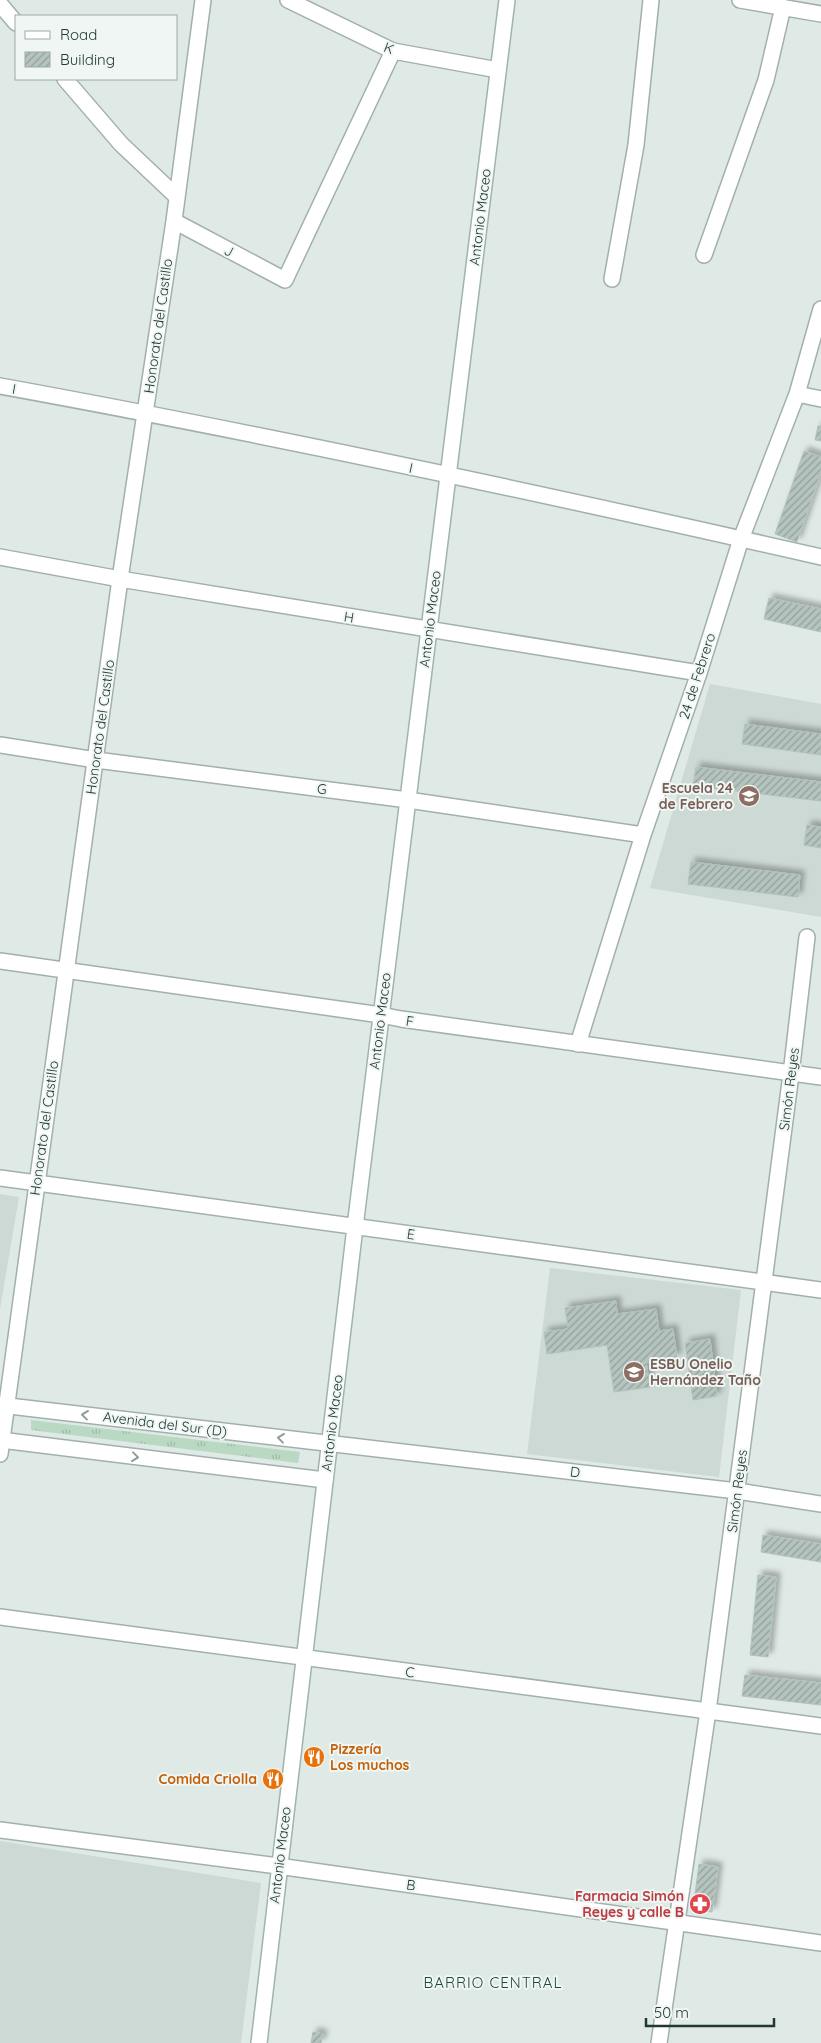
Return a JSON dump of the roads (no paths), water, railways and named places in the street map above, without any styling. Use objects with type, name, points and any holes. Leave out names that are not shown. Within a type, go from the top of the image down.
[{"type":"street","name":"Honorato del Castillo","points":[[1,1445],[3,1405],[37,1183],[120,579],[174,221],[203,0]]},
{"type":"street","name":"K","points":[[288,0],[393,51],[498,70]]},
{"type":"street","name":"Antonio Maceo","points":[[259,2043],[278,1866],[305,1659],[355,1227],[507,0]]},
{"type":"street","points":[[612,279],[636,145],[651,0]]},
{"type":"street","points":[[740,0],[821,14]]},
{"type":"street","points":[[0,4],[15,22]]},
{"type":"street","points":[[704,255],[766,80],[783,7]]},
{"type":"street","name":"J","points":[[174,221],[285,280],[393,51]]},
{"type":"street","points":[[66,80],[121,144],[176,196]]},
{"type":"street","name":"24 de Febrero","points":[[578,1044],[643,835],[699,673],[741,539],[796,394],[821,310]]},
{"type":"street","name":"I","points":[[0,386],[145,412],[821,557]]},
{"type":"street","points":[[796,394],[821,399]]},
{"type":"street","name":"H","points":[[0,557],[120,579],[699,673]]},
{"type":"street","name":"G","points":[[0,745],[96,760],[408,800],[643,835]]},
{"type":"street","name":"Simón Reyes","points":[[659,2043],[708,1711],[762,1282],[791,1074],[807,937]]},
{"type":"street","name":"F","points":[[0,961],[821,1077]]},
{"type":"street","name":"E","points":[[0,1178],[821,1290]]},
{"type":"street","name":"Avenida del Sur (D)","points":[[3,1405],[330,1444]]},
{"type":"street","name":"D","points":[[330,1444],[737,1491],[821,1504]]},
{"type":"street","points":[[1,1445],[325,1480]]},
{"type":"street","name":"C","points":[[0,1617],[821,1726]]},
{"type":"street","name":"B","points":[[0,1830],[278,1866],[821,1943]]},
{"type":"place","name":"Escuela 24 de Febrero","points":[[749,796]]},
{"type":"place","name":"ESBU Onelio Hernández Taño","points":[[634,1372]]},
{"type":"place","name":"Pizzería Los muchos","points":[[314,1757]]},
{"type":"place","name":"Comida Criolla","points":[[273,1779]]},
{"type":"place","name":"Farmacia Simón Reyes y calle B","points":[[700,1904]]},
{"type":"district","name":"BARRIO CENTRAL","points":[[493,1982]]}]
